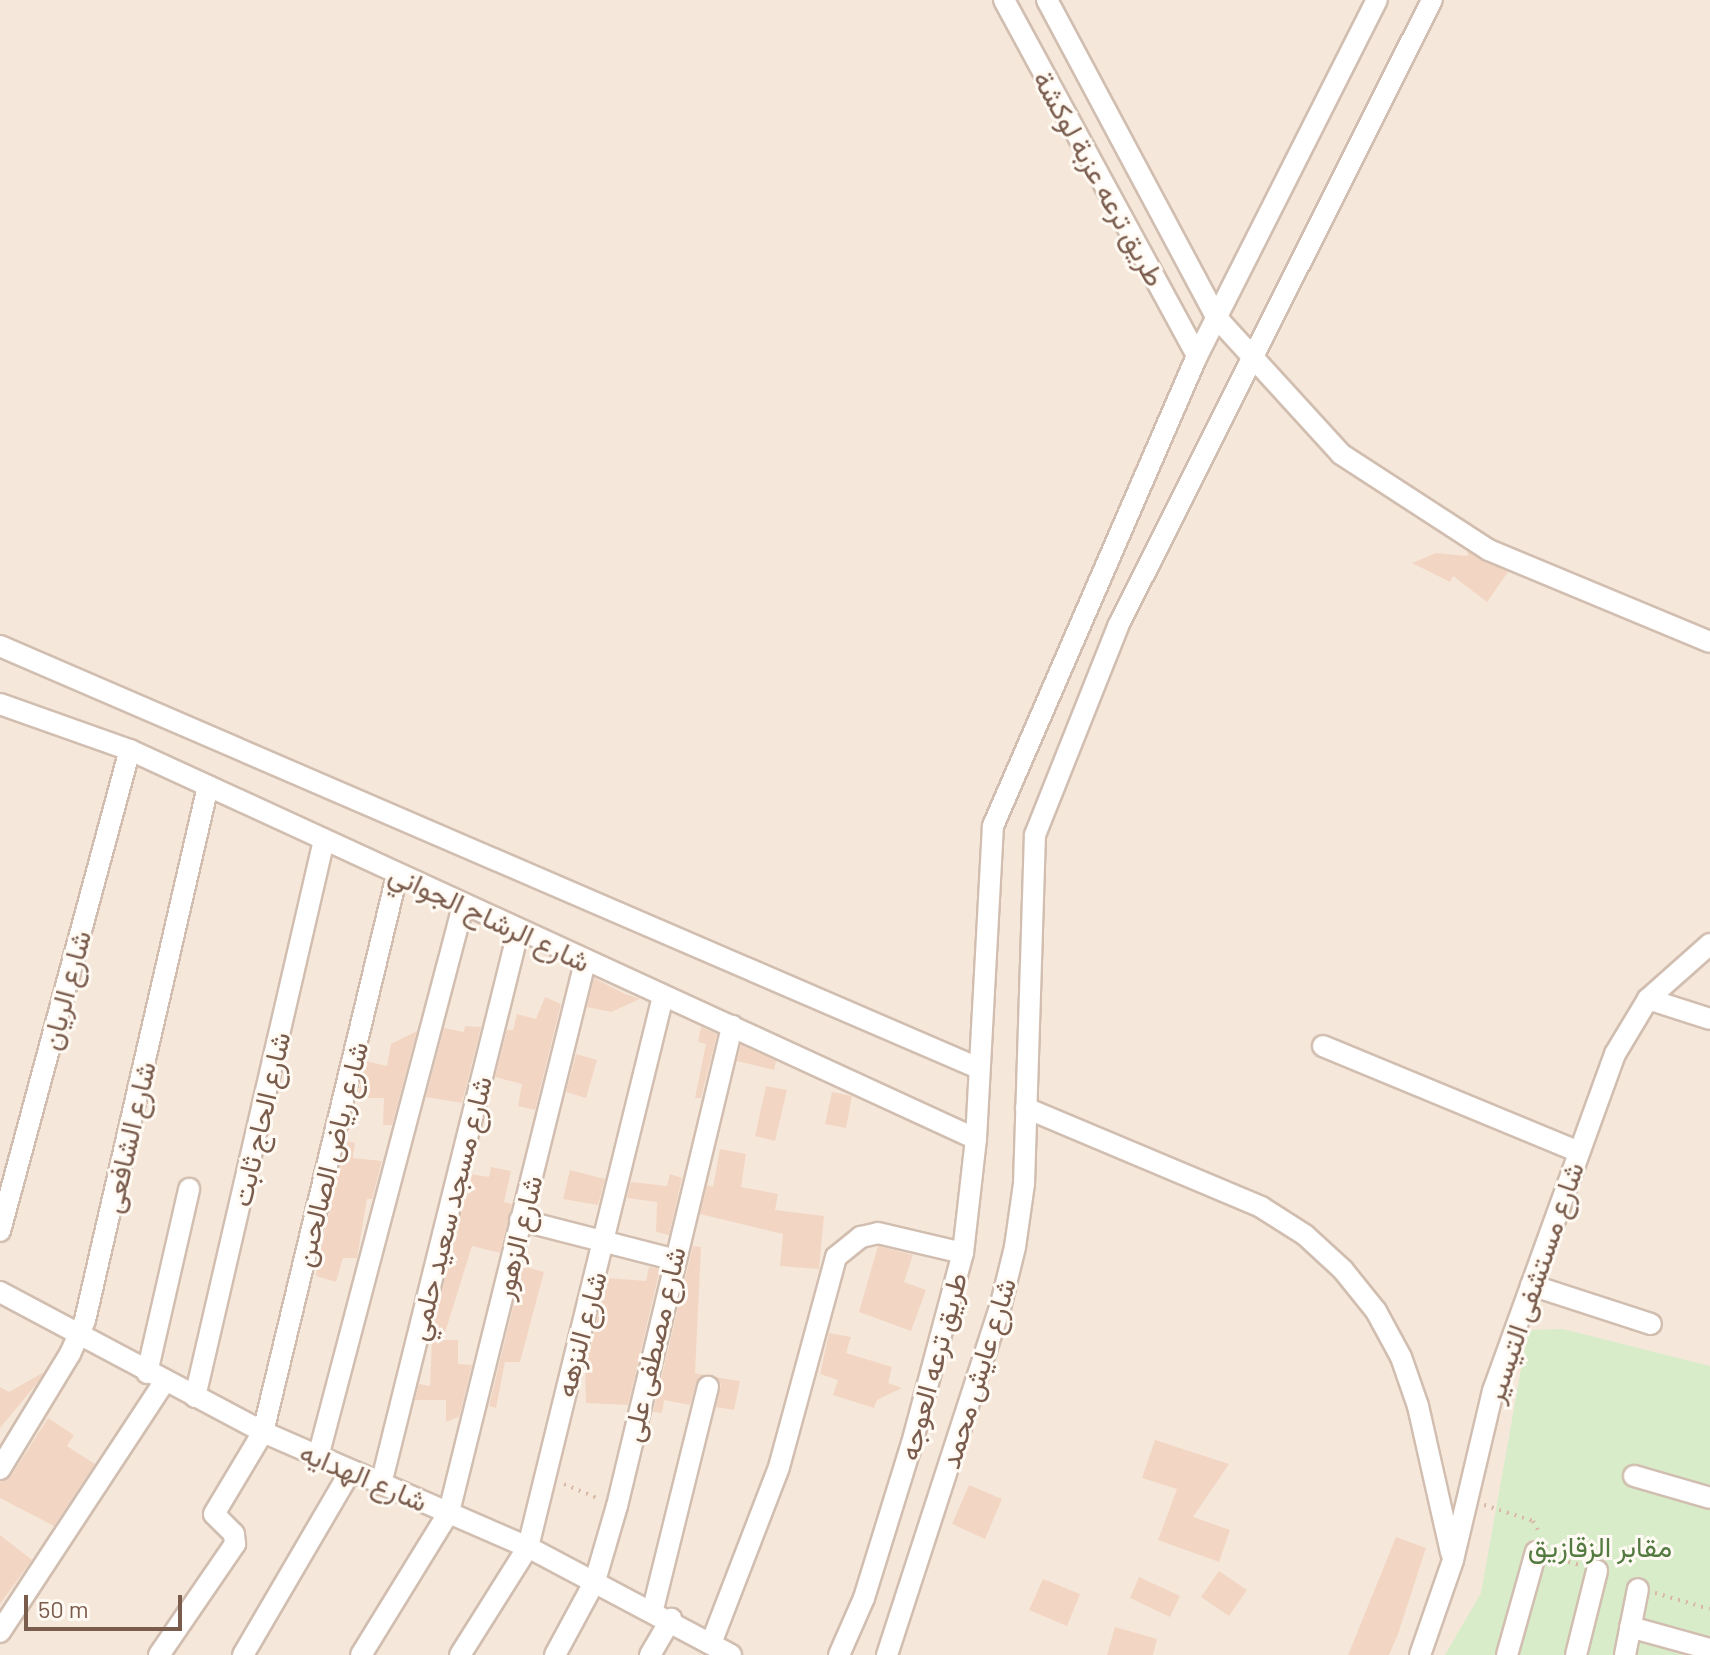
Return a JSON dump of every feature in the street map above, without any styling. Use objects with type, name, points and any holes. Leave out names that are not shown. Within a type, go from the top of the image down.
[{"type":"street","name":"طريق ترعه عزبة لوكشة","points":[[1004,0],[1197,356]]},
{"type":"street","name":"طريق ترعه عزبة لوكشة","points":[[1047,0],[1216,317],[1341,454],[1489,550],[1710,642]]},
{"type":"street","name":"طريق ترعه العوجه","points":[[839,1655],[864,1598],[912,1443],[963,1253],[976,1139],[993,826],[1197,356],[1377,0]]},
{"type":"street","name":"شارع عايش محمد","points":[[887,1655],[1000,1308],[1024,1184],[1035,835],[1118,626],[1432,0]]},
{"type":"street","name":"شارع الرشاح الجواني","points":[[0,646],[978,1068]]},
{"type":"street","name":"شارع الرشاح الجواني","points":[[0,704],[130,750],[518,932],[732,1026],[976,1139]]},
{"type":"street","name":"شارع الريان","points":[[0,1231],[130,750]]},
{"type":"street","name":"شارع الشافعى","points":[[0,1469],[79,1337],[208,786]]},
{"type":"street","name":"شارع الحاج ثابت","points":[[195,1397],[324,840]]},
{"type":"street","name":"شارع رياض الصالحىن","points":[[159,1655],[235,1544],[234,1534],[215,1522],[214,1514],[263,1432],[397,875]]},
{"type":"street","points":[[318,1457],[463,906]]},
{"type":"street","name":"شارع مسجد سعيد حلمي","points":[[381,1484],[518,932]]},
{"type":"street","name":"شارع مستشفى التيسير","points":[[1420,1655],[1453,1560],[1493,1391],[1615,1054],[1648,999],[1710,944]]},
{"type":"street","name":"شارع الزهور","points":[[361,1655],[449,1512],[585,962]]},
{"type":"street","name":"شارع النزهه","points":[[460,1655],[528,1547],[663,996]]},
{"type":"street","points":[[1648,999],[1710,1019]]},
{"type":"street","name":"شارع مصطفى على","points":[[555,1655],[595,1581],[617,1506],[672,1259],[732,1026]]},
{"type":"street","points":[[1323,1046],[1579,1152]]},
{"type":"street","points":[[1026,1108],[1261,1207],[1305,1235],[1343,1270],[1376,1311],[1401,1357],[1418,1406],[1453,1560]]},
{"type":"street","points":[[0,1632],[156,1377],[189,1189]]},
{"type":"street","points":[[520,1220],[672,1259]]},
{"type":"street","points":[[712,1641],[779,1467],[836,1257],[861,1237],[878,1233],[963,1253]]},
{"type":"street","points":[[1531,1285],[1651,1324]]},
{"type":"street","name":"شارع الهدايه","points":[[1,1296],[263,1432],[528,1547],[662,1614],[731,1655]]},
{"type":"street","points":[[650,1655],[662,1614],[708,1387]]},
{"type":"street","points":[[243,1655],[350,1472]]},
{"type":"street","points":[[1634,1476],[1710,1498]]},
{"type":"street","points":[[1507,1655],[1536,1552]]},
{"type":"street","points":[[1576,1655],[1597,1571]]},
{"type":"street","points":[[1625,1655],[1638,1589]]},
{"type":"street","points":[[1630,1627],[1710,1649]]},
{"type":"path","points":[[544,1475],[617,1506]]},
{"type":"path","points":[[1468,1500],[1533,1521],[1540,1527],[1536,1552],[1597,1571]]},
{"type":"path","points":[[1638,1589],[1710,1609]]},
{"type":"shaded area","points":[[0,0],[1710,0],[1710,1655],[0,1655]]},
{"type":"green space","name":"مقابر الزقازيق","points":[[1563,1329],[1710,1366],[1710,1655],[1445,1655],[1481,1593],[1528,1330]]},
{"type":"building","points":[[1467,551],[1508,572],[1487,602],[1453,576],[1450,582],[1412,563],[1436,553],[1468,556]]},
{"type":"building","points":[[594,978],[640,999],[611,1012],[587,1007]]},
{"type":"building","points":[[545,997],[561,1004],[535,1110],[518,1106],[522,1084],[495,1077],[507,1030],[513,1030],[517,1014],[536,1019]]},
{"type":"building","points":[[465,1026],[481,1027],[462,1103],[426,1097],[444,1028],[464,1032]]},
{"type":"building","points":[[701,1027],[717,1034],[701,1098],[695,1098],[706,1044],[698,1042]]},
{"type":"building","points":[[417,1031],[392,1125],[383,1125],[384,1098],[357,1098],[366,1061],[387,1066],[391,1044]]},
{"type":"building","points":[[741,1045],[776,1061],[774,1070],[737,1061]]},
{"type":"building","points":[[576,1054],[597,1060],[586,1098],[566,1092]]},
{"type":"building","points":[[766,1086],[787,1090],[775,1141],[755,1136]]},
{"type":"building","points":[[832,1092],[852,1096],[846,1128],[825,1124]]},
{"type":"building","points":[[346,1141],[355,1143],[353,1158],[382,1161],[372,1199],[367,1199],[357,1258],[343,1258],[336,1282],[316,1276]]},
{"type":"building","points":[[720,1149],[746,1154],[741,1187],[778,1194],[775,1210],[824,1216],[819,1269],[780,1266],[783,1234],[700,1214],[707,1185],[713,1187]]},
{"type":"building","points":[[491,1167],[511,1171],[504,1202],[512,1204],[500,1253],[472,1246],[443,1339],[431,1335],[471,1174],[489,1177]]},
{"type":"building","points":[[570,1170],[605,1179],[598,1205],[563,1199]]},
{"type":"building","points":[[670,1174],[682,1178],[669,1235],[656,1232],[657,1202],[627,1198],[631,1182],[667,1186]]},
{"type":"building","points":[[693,1246],[701,1247],[695,1373],[705,1375],[696,1383],[690,1405],[664,1400],[662,1413],[653,1412]]},
{"type":"building","points":[[878,1246],[913,1255],[904,1282],[926,1290],[911,1331],[859,1312]]},
{"type":"building","points":[[523,1266],[544,1272],[520,1362],[505,1362],[496,1408],[489,1406]]},
{"type":"building","points":[[649,1267],[660,1269],[628,1405],[586,1403],[585,1368],[607,1278],[646,1281]]},
{"type":"building","points":[[829,1333],[851,1337],[846,1353],[892,1367],[888,1383],[902,1388],[877,1400],[874,1408],[833,1395],[838,1380],[820,1374]]},
{"type":"building","points":[[432,1340],[458,1340],[458,1364],[472,1365],[459,1417],[446,1422],[446,1400],[415,1400],[419,1384],[430,1386]]},
{"type":"building","points":[[44,1372],[0,1428],[0,1387],[9,1392]]},
{"type":"building","points":[[715,1377],[740,1381],[734,1410],[716,1407],[721,1384]]},
{"type":"building","points":[[48,1418],[74,1435],[67,1446],[95,1464],[54,1526],[0,1498],[0,1482],[11,1476]]},
{"type":"building","points":[[1155,1440],[1229,1464],[1193,1517],[1230,1530],[1219,1562],[1158,1540],[1177,1489],[1142,1478]]},
{"type":"building","points":[[969,1485],[1002,1499],[985,1539],[952,1524]]},
{"type":"building","points":[[0,1535],[32,1560],[0,1604]]},
{"type":"building","points":[[1396,1537],[1426,1548],[1398,1634],[1389,1655],[1348,1655]]},
{"type":"building","points":[[1219,1571],[1247,1590],[1229,1616],[1201,1597]]},
{"type":"building","points":[[1139,1577],[1180,1596],[1170,1617],[1130,1598]]},
{"type":"building","points":[[1043,1579],[1080,1594],[1067,1626],[1029,1610]]},
{"type":"building","points":[[1115,1627],[1157,1639],[1153,1655],[1107,1655]]}]
